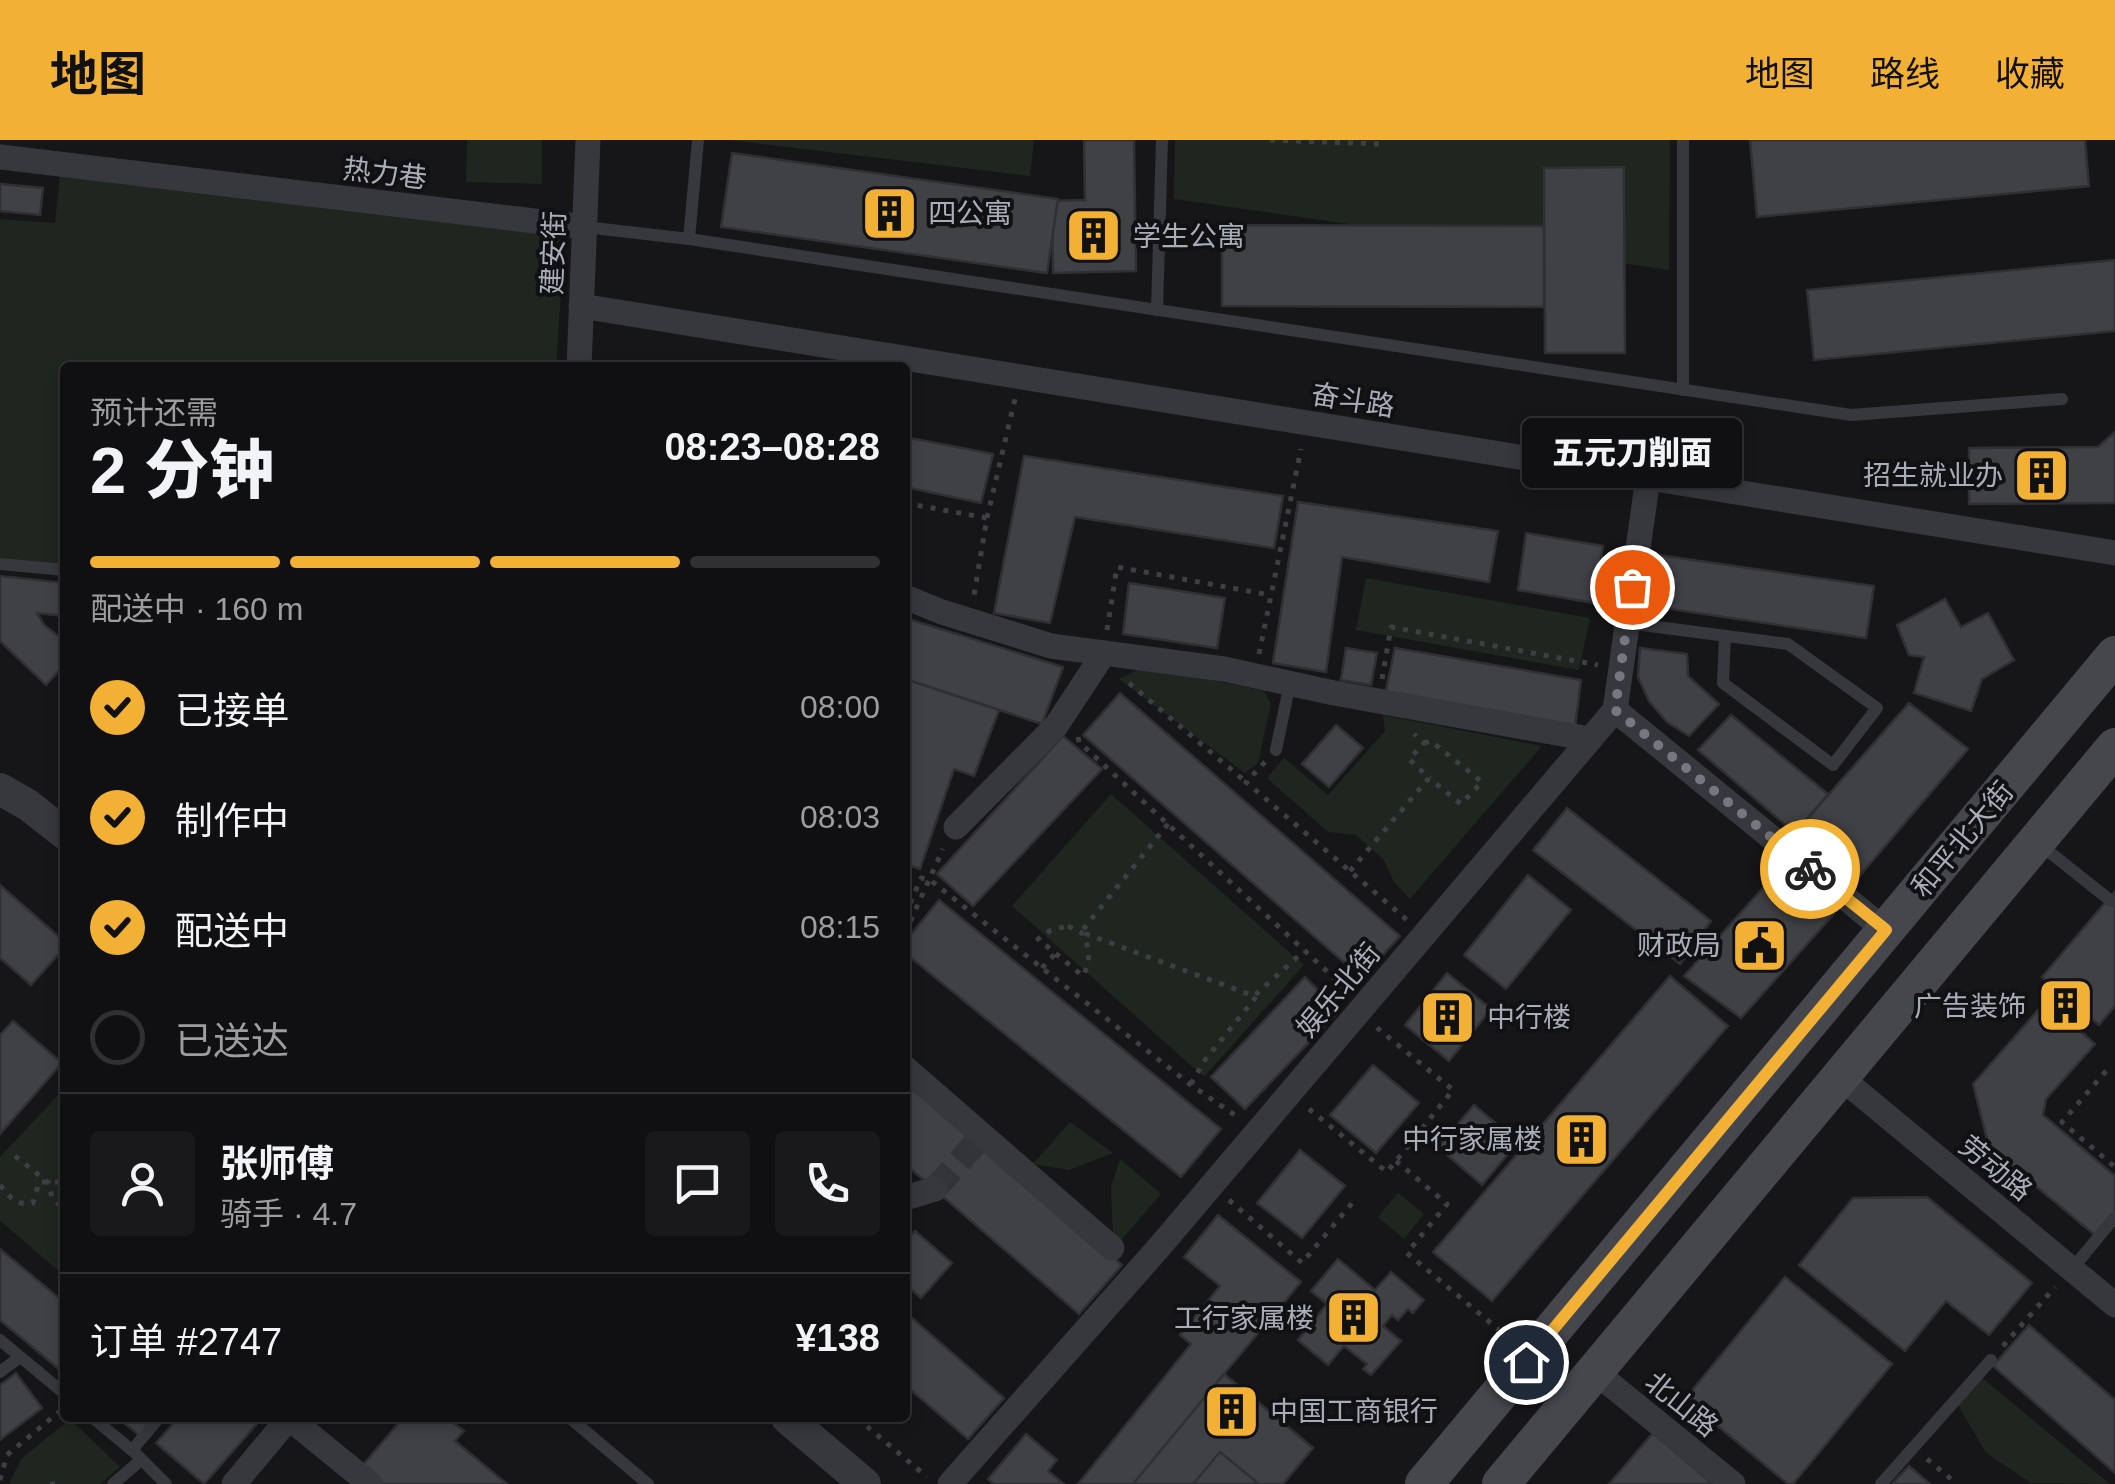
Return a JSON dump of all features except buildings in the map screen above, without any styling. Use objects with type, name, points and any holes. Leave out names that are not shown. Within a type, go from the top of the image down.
[{"type":"main road","name":"和平北大街","points":[[1424,1484],[2115,655]]},
{"type":"main road","points":[[1501,1484],[2115,747]]},
{"type":"street","name":"建安街","points":[[579,362],[588,140]]},
{"type":"street","name":"热力巷","points":[[0,157],[584,227]]},
{"type":"street","name":"奋斗路","points":[[581,306],[843,358],[882,362]]},
{"type":"street","name":"奋斗路","points":[[910,365],[1020,376],[2115,553]]},
{"type":"street","points":[[1648,478],[1615,710],[1886,930]]},
{"type":"street","points":[[910,598],[970,621],[1112,664],[1254,676],[1590,740]]},
{"type":"street","points":[[956,827],[1112,664]]},
{"type":"street","name":"娱乐北街","points":[[950,1484],[1212,1185],[1615,710]]},
{"type":"street","points":[[8,793],[60,830]]},
{"type":"street","points":[[910,1072],[1112,1248]]},
{"type":"street","name":"劳动路","points":[[1840,1078],[2115,1305]]},
{"type":"street","points":[[910,1196],[935,1189]]},
{"type":"street","name":"北山路","points":[[1594,1371],[1733,1484]]},
{"type":"street","points":[[234,1484],[286,1422]]},
{"type":"street","points":[[294,1422],[370,1484]]},
{"type":"street","points":[[791,1422],[866,1484]]},
{"type":"lane","points":[[688,238],[698,140]]},
{"type":"lane","points":[[1157,310],[1162,140]]},
{"type":"lane","points":[[1683,140],[1683,390]]},
{"type":"lane","points":[[584,227],[688,238],[1852,415],[2062,399]]},
{"type":"lane","points":[[0,564],[60,570]]},
{"type":"lane","points":[[1627,623],[1788,644],[1878,708],[1833,765],[1723,682],[1724,637]]},
{"type":"lane","points":[[1276,750],[1290,684]]},
{"type":"lane","points":[[2036,842],[2111,902]]},
{"type":"lane","points":[[2072,1269],[2115,1216]]},
{"type":"lane","points":[[0,1340],[60,1390]]},
{"type":"lane","points":[[0,1372],[20,1357]]},
{"type":"lane","points":[[1881,1484],[1991,1360]]},
{"type":"lane","points":[[98,1422],[166,1484]]},
{"type":"lane","points":[[112,1484],[156,1422]]},
{"type":"lane","points":[[575,1422],[648,1484]]},
{"type":"path","points":[[1270,140],[1378,144],[1382,140]]},
{"type":"path","points":[[970,621],[987,518],[1020,376]]},
{"type":"path","points":[[1254,676],[1306,423]]},
{"type":"path","points":[[910,504],[987,518]]},
{"type":"path","points":[[1271,595],[1117,568],[1112,664],[1424,934]]},
{"type":"path","points":[[1424,743],[1378,701],[1391,627],[1620,670]]},
{"type":"path","points":[[1064,715],[1077,727],[1079,742],[1330,974]]},
{"type":"path","points":[[1432,741],[1482,782],[1461,804],[1429,778],[1409,760],[1424,743],[1432,741]]},
{"type":"path","points":[[1246,782],[1276,750]]},
{"type":"path","points":[[1350,871],[1429,778]]},
{"type":"path","points":[[1080,932],[1168,824]]},
{"type":"path","points":[[910,922],[937,860]]},
{"type":"path","points":[[910,903],[921,878],[930,880],[1191,1085],[1258,1131]]},
{"type":"path","points":[[1080,932],[1088,946],[1090,962],[1083,976],[1038,939],[1051,930],[1068,926],[1254,996],[1304,950]]},
{"type":"path","points":[[1042,968],[1055,954]]},
{"type":"path","points":[[1191,1085],[1205,1060],[1250,1008],[1260,990]]},
{"type":"path","points":[[1289,1094],[1387,1172],[1453,1090],[1358,1012]]},
{"type":"path","points":[[2106,1070],[2062,1122],[2115,1167]]},
{"type":"path","points":[[15,1156],[49,1183],[52,1198],[60,1205]]},
{"type":"path","points":[[1396,1161],[1447,1204],[1407,1252],[1499,1330]]},
{"type":"path","points":[[0,1184],[12,1201],[23,1204],[33,1202],[39,1182],[60,1182]]},
{"type":"path","points":[[1212,1185],[1302,1262],[1353,1202]]},
{"type":"path","points":[[2008,1341],[2040,1305]]},
{"type":"path","points":[[0,1480],[6,1456],[60,1411]]},
{"type":"path","points":[[862,1422],[935,1484]]},
{"type":"path","points":[[1914,1447],[1957,1484]]},
{"type":"shaded area","points":[[467,140],[542,140],[542,184],[466,182]]},
{"type":"shaded area","points":[[729,140],[1034,140],[1030,176]]},
{"type":"shaded area","points":[[1175,140],[1670,140],[1669,270],[1174,199]]},
{"type":"shaded area","points":[[60,174],[565,233],[556,362],[60,362],[60,565],[0,559],[0,219],[55,223]]},
{"type":"shaded area","points":[[1366,578],[1590,618],[1579,670],[1356,630]]},
{"type":"shaded area","points":[[1146,666],[1264,691],[1271,704],[1258,763],[1245,773],[1119,679]]},
{"type":"shaded area","points":[[1383,715],[1542,746],[1410,899],[1394,882],[1384,860],[1356,835],[1328,832],[1267,778],[1284,758],[1328,795],[1385,731]]},
{"type":"shaded area","points":[[1111,794],[1304,965],[1204,1077],[1012,906]]},
{"type":"shaded area","points":[[60,1093],[60,1272],[0,1221],[0,1157]]},
{"type":"shaded area","points":[[1070,1122],[1113,1153],[1069,1170],[1033,1164]]},
{"type":"shaded area","points":[[1120,1159],[1161,1194],[1121,1240],[1113,1235],[1111,1187]]},
{"type":"shaded area","points":[[1398,1193],[1424,1214],[1404,1239],[1378,1217]]},
{"type":"shaded area","points":[[1981,1377],[2110,1484],[2031,1483],[1986,1453],[1958,1405]]},
{"type":"shaded area","points":[[66,1422],[73,1422],[120,1467],[100,1484],[9,1484],[21,1459]]},
{"type":"tunnel","points":[[935,1189],[982,1136]]},
{"type":"way so far","points":[[1632,587],[1615,710],[1810,869]]},
{"type":"place","name":"四公寓","points":[[889,213]]},
{"type":"place","name":"学生公寓","points":[[1094,236]]},
{"type":"place","name":"招生就业办","points":[[2042,475]]},
{"type":"place","name":"五元刀削面","points":[[1632,587]]},
{"type":"place","name":"财政局","points":[[1760,945]]},
{"type":"place","name":"广告装饰","points":[[2065,1006]]},
{"type":"place","name":"中行楼","points":[[1448,1017]]},
{"type":"place","name":"中行家属楼","points":[[1581,1139]]},
{"type":"place","name":"工行家属楼","points":[[1353,1318]]},
{"type":"place","name":"中国工商银行","points":[[1231,1411]]},
{"type":"route","points":[[1526,1362],[1886,930],[1810,869]]}]
